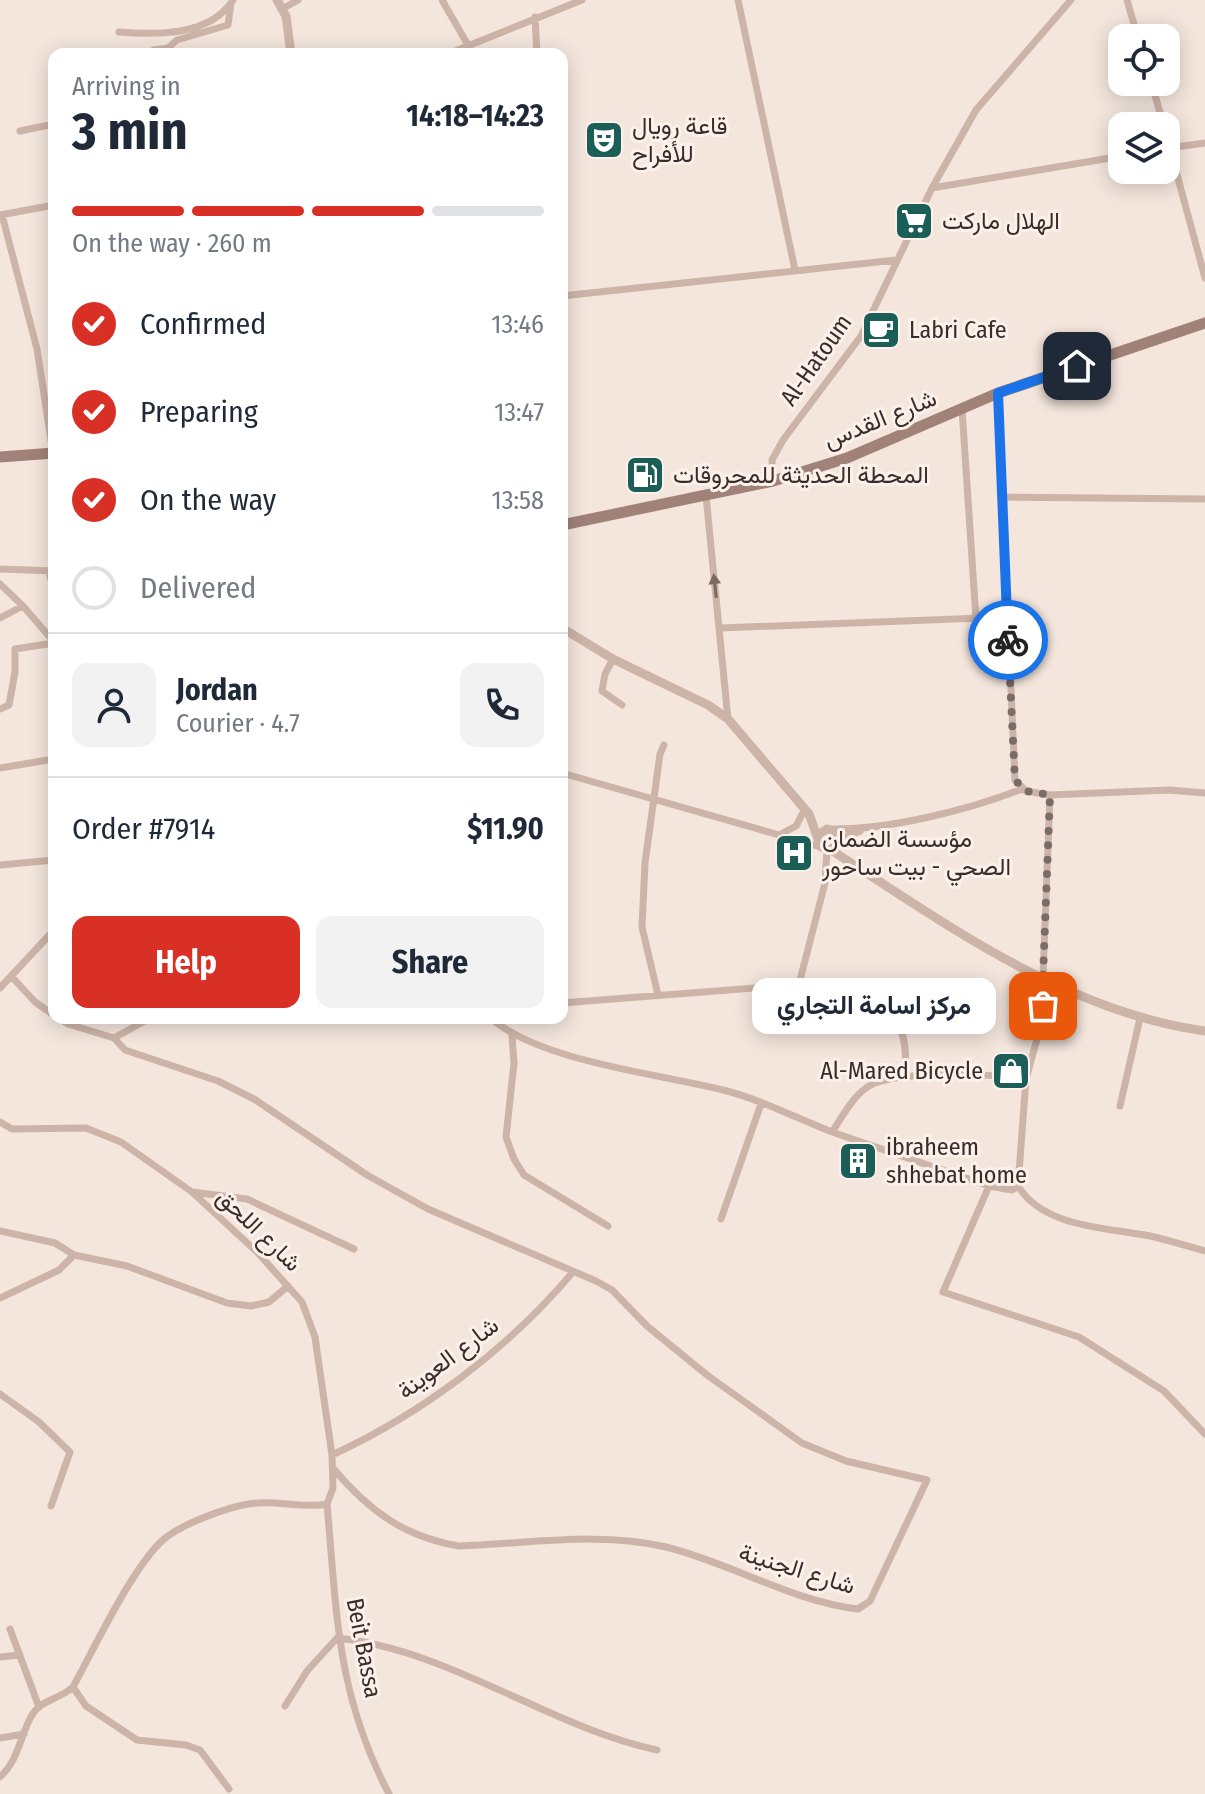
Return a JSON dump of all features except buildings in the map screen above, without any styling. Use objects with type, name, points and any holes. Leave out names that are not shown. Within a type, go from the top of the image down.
[{"type":"main road","name":"شارع القدس","points":[[568,524],[773,481],[847,458],[998,393],[1205,323]]},
{"type":"main road","points":[[0,457],[48,453]]},
{"type":"street","points":[[290,48],[286,16],[279,4],[298,0]]},
{"type":"street","points":[[442,0],[468,45]]},
{"type":"street","points":[[461,48],[582,0]]},
{"type":"street","points":[[738,0],[795,270]]},
{"type":"street","name":"Al-Hatoum","points":[[773,481],[772,460],[783,440],[861,336],[932,188],[992,88],[1071,0]]},
{"type":"street","points":[[1127,0],[1134,24]]},
{"type":"street","points":[[119,32],[159,35],[194,28],[214,22],[232,2]]},
{"type":"street","points":[[168,48],[177,40],[228,25],[232,2]]},
{"type":"street","points":[[535,17],[537,48]]},
{"type":"street","points":[[20,131],[48,125]]},
{"type":"street","points":[[1180,146],[1205,143]]},
{"type":"street","points":[[932,188],[1108,158]]},
{"type":"street","points":[[1178,184],[1205,278]]},
{"type":"street","points":[[48,206],[1,215],[34,337],[48,404]]},
{"type":"street","points":[[568,295],[896,260]]},
{"type":"street","points":[[998,393],[1013,763],[1015,780],[1022,789]]},
{"type":"street","points":[[962,409],[976,619]]},
{"type":"street","points":[[706,496],[728,719]]},
{"type":"street","points":[[1002,497],[1205,499]]},
{"type":"street","points":[[0,569],[48,572]]},
{"type":"street","points":[[0,584],[48,635]]},
{"type":"street","points":[[0,618],[23,606]]},
{"type":"street","points":[[720,628],[1007,617]]},
{"type":"street","points":[[568,632],[613,659],[708,705],[728,719],[807,812],[827,849],[825,883],[800,980],[793,985],[568,1002]]},
{"type":"street","points":[[0,709],[9,705],[15,672],[15,649],[48,643]]},
{"type":"street","points":[[613,659],[605,674],[602,691],[622,705]]},
{"type":"street","points":[[708,705],[718,702],[725,690]]},
{"type":"street","points":[[658,995],[642,927],[653,799],[664,745]]},
{"type":"street","points":[[0,768],[48,760]]},
{"type":"street","points":[[568,775],[785,834],[827,849],[979,945],[1048,979],[1140,1018],[1205,1031]]},
{"type":"street","points":[[785,834],[819,834],[831,829],[866,828],[937,813],[1022,789],[1050,795],[1169,790],[1205,793]]},
{"type":"street","points":[[1050,795],[1048,979],[1026,1079],[1018,1186],[1028,1202],[1051,1214],[1097,1229],[1150,1236],[1205,1251]]},
{"type":"street","points":[[807,812],[831,829],[839,840]]},
{"type":"street","points":[[785,834],[807,812]]},
{"type":"street","points":[[827,849],[866,828]]},
{"type":"street","points":[[0,865],[48,861]]},
{"type":"street","points":[[0,988],[48,937]]},
{"type":"street","points":[[12,977],[48,1010]]},
{"type":"street","points":[[800,980],[841,993],[895,1020],[904,1043],[906,1075]]},
{"type":"street","points":[[1120,1106],[1140,1018]]},
{"type":"street","points":[[68,1024],[114,1038],[125,1050],[218,1081],[254,1099],[367,1175],[428,1209],[573,1272]]},
{"type":"street","points":[[114,1038],[139,1024]]},
{"type":"street","points":[[497,1024],[512,1036],[598,1062],[727,1091],[842,1136],[989,1186],[1012,1190],[1018,1186]]},
{"type":"street","points":[[512,1036],[514,1063],[506,1137],[514,1159],[524,1175],[608,1226]]},
{"type":"street","points":[[832,1132],[868,1085],[906,1075],[1026,1079]]},
{"type":"street","points":[[721,1219],[761,1104]]},
{"type":"street","name":"شارع اللحق","points":[[0,1122],[12,1129],[86,1128],[121,1142],[192,1192],[288,1286],[309,1315],[315,1337],[333,1468],[333,1488],[327,1504]]},
{"type":"street","points":[[989,1186],[943,1292],[1079,1337],[1164,1391],[1205,1434]]},
{"type":"street","points":[[192,1192],[247,1199],[354,1249]]},
{"type":"street","points":[[0,1231],[55,1243],[74,1255],[127,1266],[227,1303],[251,1306],[269,1302],[288,1286]]},
{"type":"street","points":[[0,1298],[59,1270],[74,1255]]},
{"type":"street","name":"شارع العوينة","points":[[332,1455],[381,1432],[463,1377],[533,1316],[573,1272]]},
{"type":"street","name":"شارع الجنينة","points":[[333,1468],[354,1494],[387,1521],[432,1542],[459,1546],[629,1540],[668,1548],[838,1607],[858,1609],[870,1601],[927,1480],[846,1461],[802,1443],[676,1351],[612,1290],[573,1272]]},
{"type":"street","points":[[0,1394],[39,1422],[70,1452],[51,1506]]},
{"type":"street","points":[[0,1777],[16,1755],[39,1707],[73,1687],[149,1554],[168,1536],[244,1505],[265,1501],[308,1507],[327,1504]]},
{"type":"street","name":"Beit Bassa","points":[[327,1504],[337,1638],[364,1741],[389,1794]]},
{"type":"street","points":[[10,1629],[39,1707]]},
{"type":"street","points":[[285,1706],[307,1671],[337,1638],[357,1640],[431,1663],[594,1731],[657,1750]]},
{"type":"street","points":[[0,1657],[20,1655]]},
{"type":"street","points":[[73,1687],[86,1706],[137,1740],[186,1745],[200,1750],[229,1789]]},
{"type":"street","points":[[0,1738],[24,1734]]},
{"type":"way so far","points":[[1008,640],[1015,780],[1026,791],[1050,795],[1043,977],[1053,981],[1043,1006]]},
{"type":"place","name":"قاعة رويال للأفراح","points":[[604,140]]},
{"type":"place","name":"الهلال ماركت","points":[[914,221]]},
{"type":"place","name":"Labri Cafe","points":[[881,330]]},
{"type":"place","name":"المحطة الحديثة للمحروقات","points":[[645,475]]},
{"type":"place","name":"مؤسسة الضمان الصحي - بيت ساحور","points":[[794,853]]},
{"type":"place","name":"مركز اسامة التجاري","points":[[1043,1006]]},
{"type":"place","name":"Al-Mared Bicycle","points":[[1011,1071]]},
{"type":"place","name":"ibraheem shhebat home","points":[[858,1161]]},
{"type":"route","points":[[1008,640],[998,393],[1077,366]]}]
